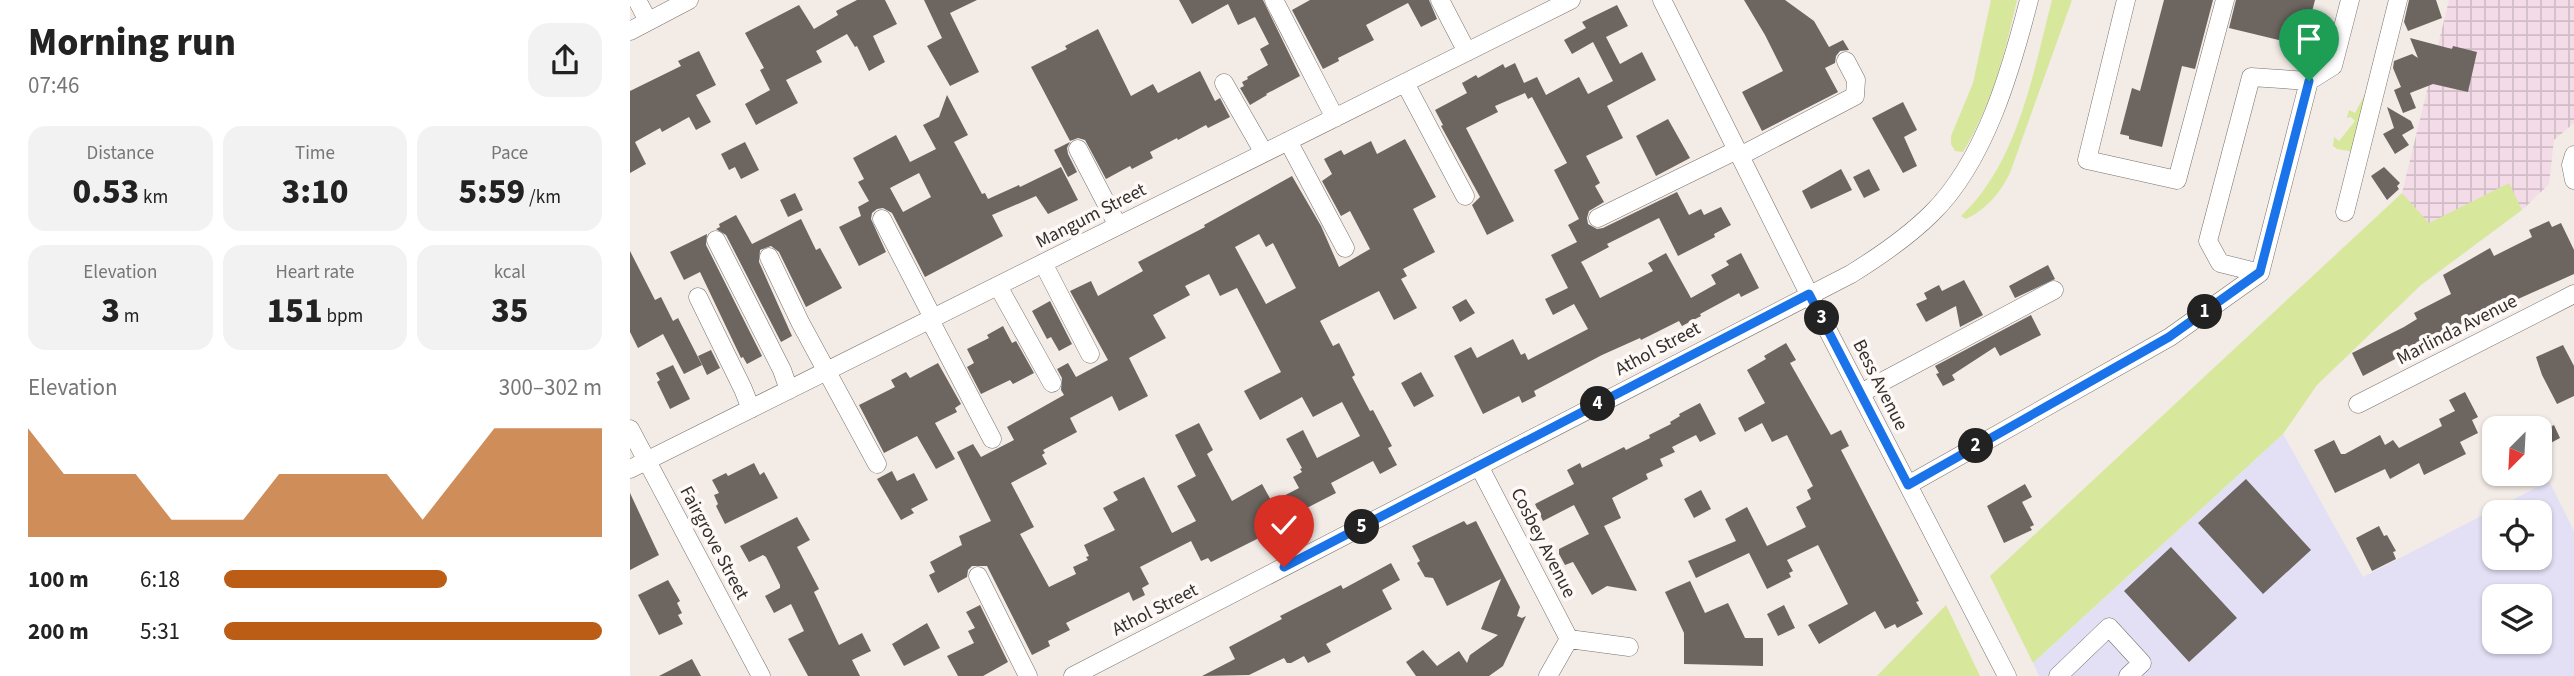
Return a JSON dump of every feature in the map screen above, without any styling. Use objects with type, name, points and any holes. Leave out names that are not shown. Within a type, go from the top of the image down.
[{"type":"street","points":[[637,0],[648,21]]},
{"type":"street","points":[[630,31],[689,0]]},
{"type":"street","points":[[1274,0],[1335,118]]},
{"type":"street","points":[[1440,0],[1467,52]]},
{"type":"street","name":"Mangum Street","points":[[638,465],[1571,0]]},
{"type":"street","name":"Bess Avenue","points":[[1662,0],[1809,294],[2007,676]]},
{"type":"street","name":"Athol Street","points":[[1073,676],[1882,256],[1934,212],[1954,187],[1971,158],[2012,66],[2029,0]]},
{"type":"street","points":[[2126,0],[2087,160],[2177,180],[2225,0]]},
{"type":"street","points":[[2260,272],[2220,263],[2208,242],[2251,77],[2309,81],[2333,66],[2350,0]]},
{"type":"street","points":[[2345,212],[2398,0]]},
{"type":"street","points":[[1598,218],[1855,96],[1856,80],[1846,61]]},
{"type":"street","points":[[1908,485],[2169,337],[2260,272],[2309,81]]},
{"type":"street","points":[[1224,82],[1264,153]]},
{"type":"street","points":[[1405,83],[1465,196]]},
{"type":"street","points":[[1288,141],[1345,248]]},
{"type":"street","points":[[1078,149],[1118,226]]},
{"type":"street","points":[[2574,155],[2571,165],[2574,180]]},
{"type":"street","points":[[882,219],[992,439]]},
{"type":"street","points":[[716,240],[782,370],[789,390]]},
{"type":"street","points":[[769,257],[800,321],[877,464]]},
{"type":"street","points":[[1043,263],[1090,354]]},
{"type":"street","points":[[998,286],[1052,383]]},
{"type":"street","points":[[1861,393],[2054,290]]},
{"type":"street","name":"Marlinda Avenue","points":[[2358,404],[2574,294]]},
{"type":"street","points":[[698,297],[751,409]]},
{"type":"street","name":"Fairgrove Street","points":[[630,429],[638,465],[761,676]]},
{"type":"street","name":"Cosbey Avenue","points":[[1479,466],[1569,639]]},
{"type":"street","points":[[978,576],[1028,676]]},
{"type":"street","points":[[2058,676],[2109,627],[2142,663],[2128,676]]},
{"type":"street","points":[[1548,676],[1569,639],[1629,647]]},
{"type":"shaded area","points":[[2449,0],[2574,0],[2574,123],[2554,140],[2549,184],[2522,210],[2508,184],[2428,224],[2402,193]]},
{"type":"shaded area","points":[[2283,434],[2363,577],[2482,516],[2482,570],[2552,570],[2552,500],[2512,500],[2539,486],[2552,486],[2574,531],[2574,676],[2039,676],[2033,663]]},
{"type":"green space","points":[[1991,0],[2017,0],[1990,97],[1963,152],[1955,151],[1951,136],[1973,83]]},
{"type":"green space","points":[[2052,0],[2072,0],[2010,173],[1992,200],[1966,219],[1961,216],[1997,170],[2021,116]]},
{"type":"green space","points":[[2365,94],[2355,152],[2337,149],[2333,146],[2334,137],[2339,141],[2355,121],[2351,117],[2347,118],[2349,110],[2355,113]]},
{"type":"green space","points":[[2509,183],[2522,210],[2421,285],[2317,385],[2283,434],[2033,663],[1990,576],[2402,193],[2429,223]]},
{"type":"green space","points":[[1946,605],[1980,676],[1877,676]]},
{"type":"building","points":[[857,0],[885,0],[897,24],[873,36],[885,62],[869,71],[857,46],[855,47],[847,34],[816,51],[822,62],[786,80],[798,103],[756,125],[745,104],[770,90],[760,70],[764,68],[745,33],[799,5],[814,29],[838,15],[836,11]]},
{"type":"building","points":[[924,0],[977,0],[950,13],[979,72],[950,86],[927,46],[942,38]]},
{"type":"building","points":[[1179,0],[1263,0],[1300,76],[1250,105],[1240,88],[1244,86],[1242,82],[1268,65],[1260,49],[1269,44],[1255,17],[1238,25],[1228,4],[1192,24]]},
{"type":"building","points":[[1310,0],[1429,0],[1437,19],[1421,27],[1408,3],[1366,25],[1374,40],[1338,58],[1339,61],[1323,69],[1292,10]]},
{"type":"building","points":[[1744,0],[1785,0],[1814,21],[1829,47],[1843,40],[1849,50],[1840,51],[1835,63],[1825,68],[1838,92],[1762,131],[1742,92],[1783,71]]},
{"type":"building","points":[[2164,0],[2213,0],[2195,69],[2182,66],[2162,147],[2129,139],[2129,136],[2120,134],[2132,88],[2140,91]]},
{"type":"building","points":[[2236,0],[2315,0],[2303,46],[2229,28]]},
{"type":"building","points":[[2409,0],[2436,0],[2442,18],[2408,31],[2404,22]]},
{"type":"building","points":[[1617,5],[1628,26],[1606,37],[1620,64],[1642,52],[1656,80],[1607,106],[1623,138],[1586,156],[1600,183],[1595,186],[1604,202],[1589,211],[1588,224],[1597,229],[1603,228],[1677,192],[1689,215],[1701,209],[1704,215],[1721,207],[1731,225],[1714,234],[1715,237],[1678,256],[1659,218],[1607,244],[1609,247],[1581,262],[1600,298],[1653,271],[1648,263],[1666,253],[1691,298],[1716,284],[1711,275],[1729,265],[1726,261],[1741,253],[1759,288],[1741,297],[1739,293],[1682,326],[1679,321],[1602,355],[1534,391],[1536,396],[1522,403],[1519,396],[1483,414],[1454,356],[1471,347],[1477,358],[1513,339],[1521,355],[1525,353],[1528,360],[1588,329],[1574,304],[1553,315],[1545,299],[1568,288],[1551,255],[1577,242],[1568,225],[1579,219],[1554,170],[1567,163],[1532,97],[1528,99],[1525,93],[1495,106],[1498,112],[1466,128],[1514,221],[1487,235],[1472,205],[1480,197],[1435,110],[1467,93],[1462,83],[1476,75],[1478,78],[1503,64],[1505,68],[1515,63],[1524,83],[1537,77],[1546,95],[1579,77],[1588,94],[1613,81],[1593,42],[1572,54],[1564,40],[1586,28],[1582,22]]},
{"type":"building","points":[[1098,29],[1131,96],[1153,84],[1158,93],[1200,71],[1215,101],[1220,98],[1230,117],[1208,128],[1206,125],[1178,140],[1177,138],[1150,152],[1153,158],[1106,179],[1085,140],[1078,138],[1070,141],[1031,67],[1067,49],[1065,46]]},
{"type":"building","points":[[2410,38],[2452,49],[2453,46],[2477,52],[2468,92],[2433,84],[2410,93],[2416,108],[2403,113],[2394,90],[2401,87],[2393,68],[2394,61],[2412,54],[2418,58]]},
{"type":"building","points":[[699,51],[716,85],[696,95],[711,122],[696,130],[689,117],[662,132],[660,128],[635,142],[646,164],[630,173],[630,91],[681,66],[678,61]]},
{"type":"building","points":[[947,95],[968,135],[954,142],[982,194],[985,193],[988,199],[1061,167],[1078,200],[1048,214],[1036,196],[992,215],[1003,236],[925,277],[892,213],[883,208],[877,209],[872,213],[871,219],[886,252],[859,266],[839,227],[861,216],[858,207],[869,201],[858,182],[864,179],[853,158],[896,135],[910,162],[936,149],[923,125],[939,117]],"holes":[[[919,173],[931,197],[903,212],[890,188]]]},
{"type":"building","points":[[1903,102],[1917,130],[1904,137],[1917,166],[1903,173],[1872,118]]},
{"type":"building","points":[[2387,107],[2411,121],[2414,128],[2402,135],[2409,145],[2395,154],[2383,134],[2394,128]]},
{"type":"building","points":[[1668,119],[1690,158],[1656,176],[1636,136]]},
{"type":"building","points":[[1405,139],[1436,197],[1413,209],[1435,252],[1403,269],[1407,276],[1401,279],[1417,308],[1394,320],[1379,291],[1320,321],[1333,346],[1339,343],[1355,375],[1352,377],[1392,446],[1388,448],[1397,465],[1380,474],[1373,461],[1331,483],[1336,493],[1258,533],[1261,537],[1211,562],[1208,558],[1201,561],[1191,541],[1140,567],[1149,584],[1142,588],[1145,595],[1133,601],[1129,592],[1066,623],[1070,630],[1048,641],[1050,646],[1032,655],[987,566],[972,566],[967,577],[938,593],[929,575],[935,572],[930,562],[962,545],[959,536],[991,521],[957,452],[973,444],[981,457],[1014,440],[1007,427],[1064,395],[1061,390],[1062,378],[1057,369],[1068,363],[1076,377],[1108,360],[1070,291],[1091,281],[1098,296],[1143,271],[1138,262],[1205,227],[1204,225],[1292,176],[1321,226],[1339,267],[1370,249],[1350,211],[1341,216],[1322,181],[1332,174],[1324,159],[1341,150],[1344,155],[1371,141],[1377,154]],"holes":[[[1259,234],[1266,247],[1273,243],[1296,288],[1266,304],[1235,247]],[[1209,274],[1220,296],[1237,288],[1281,372],[1244,391],[1260,420],[1302,397],[1313,417],[1342,402],[1360,436],[1317,458],[1303,430],[1286,439],[1302,468],[1302,472],[1293,477],[1299,488],[1272,502],[1262,484],[1232,501],[1207,454],[1213,450],[1199,423],[1175,435],[1196,476],[1177,486],[1196,521],[1172,533],[1144,477],[1113,492],[1118,500],[1103,508],[1115,530],[1084,545],[1088,560],[1073,567],[1076,574],[1049,587],[1020,534],[1034,527],[1011,483],[1047,464],[1042,455],[1045,453],[1043,450],[1077,432],[1070,418],[1112,396],[1119,411],[1148,396],[1129,358],[1166,338],[1153,315],[1190,295],[1185,286]]]},
{"type":"building","points":[[745,142],[759,170],[741,179],[735,167],[729,170],[721,154]]},
{"type":"building","points":[[1070,142],[1068,154],[1077,172],[1068,177],[1054,150]]},
{"type":"building","points":[[2384,167],[2400,183],[2397,186],[2399,189],[2387,200],[2371,176]]},
{"type":"building","points":[[1841,169],[1852,190],[1811,209],[1802,191]]},
{"type":"building","points":[[1869,169],[1880,190],[1864,198],[1853,177]]},
{"type":"building","points":[[795,193],[803,210],[788,217],[780,200]]},
{"type":"building","points":[[736,215],[752,244],[801,219],[816,250],[820,248],[842,288],[806,307],[779,252],[771,246],[760,250],[759,262],[792,336],[781,342],[726,235],[716,229],[720,227],[719,224]]},
{"type":"building","points":[[2549,221],[2552,227],[2561,223],[2574,250],[2574,274],[2489,312],[2488,310],[2363,376],[2352,353],[2404,327],[2417,319],[2414,313],[2451,294],[2443,275],[2490,248],[2494,256],[2532,237],[2529,230]]},
{"type":"building","points":[[707,234],[706,245],[762,356],[747,364],[743,357],[741,358],[700,272],[684,280],[670,252]]},
{"type":"building","points":[[630,251],[655,300],[661,297],[673,321],[678,318],[702,365],[684,374],[663,334],[638,348],[630,332]]},
{"type":"building","points":[[2048,265],[2055,279],[2015,298],[2009,286]]},
{"type":"building","points":[[1964,280],[1983,315],[1960,327],[1956,306],[1926,322],[1916,304],[1927,299],[1924,293],[1939,285],[1942,291]]},
{"type":"building","points":[[1466,299],[1475,313],[1460,322],[1452,307]]},
{"type":"building","points":[[1050,301],[1072,344],[1059,351],[1051,337],[1047,339],[1032,311]]},
{"type":"building","points":[[2031,315],[2041,335],[2000,356],[1995,347],[1952,375],[1955,380],[1943,386],[1935,366]]},
{"type":"building","points":[[1003,326],[1012,343],[1016,341],[1034,373],[1013,384],[1010,380],[981,394],[967,367],[974,363],[967,349],[989,338],[987,335]]},
{"type":"building","points":[[1786,343],[1796,360],[1790,363],[1831,435],[1841,430],[1849,446],[1841,450],[1919,601],[1916,602],[1923,614],[1897,628],[1895,624],[1885,629],[1875,611],[1819,644],[1808,625],[1848,604],[1818,545],[1787,560],[1793,571],[1789,573],[1791,577],[1767,589],[1749,553],[1696,578],[1688,561],[1736,541],[1725,519],[1747,507],[1767,546],[1806,527],[1796,507],[1811,499],[1807,490],[1813,486],[1787,435],[1772,442],[1762,423],[1745,432],[1738,418],[1765,403],[1747,370]]},
{"type":"building","points":[[2563,345],[2574,366],[2574,396],[2557,404],[2536,357]]},
{"type":"building","points":[[711,350],[720,368],[707,375],[698,356]]},
{"type":"building","points":[[938,363],[961,404],[955,408],[957,412],[935,423],[955,459],[936,469],[917,436],[884,453],[859,405],[895,387],[891,380],[906,372],[910,378]]},
{"type":"building","points":[[673,365],[690,399],[670,409],[657,382],[660,380],[656,373]]},
{"type":"building","points":[[1421,372],[1434,396],[1414,407],[1401,383]]},
{"type":"building","points":[[2465,392],[2478,417],[2472,420],[2478,433],[2460,442],[2466,454],[2424,475],[2419,463],[2390,479],[2385,469],[2335,493],[2314,450],[2334,440],[2341,454],[2345,454],[2380,435],[2385,445],[2393,440],[2399,448],[2442,426],[2439,419],[2455,411],[2449,400]]},
{"type":"building","points":[[1700,403],[1716,434],[1700,442],[1696,435],[1672,447],[1675,452],[1660,459],[1663,466],[1646,474],[1648,479],[1612,498],[1621,518],[1604,526],[1637,591],[1607,586],[1592,595],[1573,562],[1565,565],[1559,554],[1559,549],[1589,534],[1574,505],[1543,521],[1535,504],[1574,484],[1567,470],[1580,463],[1582,468],[1624,447],[1626,450],[1650,438],[1649,435],[1671,424],[1679,414]]},
{"type":"building","points":[[2554,425],[2560,438],[2552,442]]},
{"type":"building","points":[[754,463],[760,475],[764,472],[778,498],[725,524],[716,506],[718,504],[714,495],[719,493],[712,480],[726,473],[728,476]]},
{"type":"building","points":[[892,471],[897,481],[914,473],[928,500],[911,509],[914,513],[901,520],[877,479]]},
{"type":"building","points":[[2246,479],[2311,550],[2263,594],[2198,523]]},
{"type":"building","points":[[2025,484],[2032,497],[2022,502],[2034,525],[2030,527],[2032,530],[2004,543],[1987,506]]},
{"type":"building","points":[[1701,490],[1711,509],[1694,518],[1684,499]]},
{"type":"building","points":[[630,493],[659,555],[630,570]]},
{"type":"building","points":[[797,517],[810,540],[797,547],[819,589],[814,592],[839,645],[862,633],[871,651],[852,660],[860,676],[808,676],[788,639],[804,631],[791,604],[774,613],[765,596],[780,588],[780,585],[766,557],[763,555],[749,562],[740,546]]},
{"type":"building","points":[[1464,521],[1467,525],[1476,521],[1520,607],[1517,616],[1526,616],[1503,666],[1489,676],[1416,676],[1406,662],[1423,650],[1437,666],[1459,651],[1467,663],[1470,655],[1498,635],[1481,629],[1501,579],[1447,606],[1433,578],[1425,577],[1417,563],[1420,561],[1412,546]]},
{"type":"building","points":[[2379,526],[2396,551],[2393,552],[2396,559],[2372,571],[2356,538]]},
{"type":"building","points":[[2171,547],[2237,618],[2189,662],[2124,591]]},
{"type":"building","points":[[1391,563],[1400,580],[1382,590],[1392,609],[1326,644],[1331,652],[1308,663],[1304,656],[1291,663],[1287,663],[1284,658],[1249,675],[1202,676],[1235,659],[1229,647],[1282,619],[1280,616],[1341,585],[1343,589]]},
{"type":"building","points":[[668,580],[680,601],[677,603],[682,613],[678,615],[683,624],[659,635],[638,595]]},
{"type":"building","points":[[1690,581],[1705,613],[1728,603],[1745,638],[1763,638],[1763,666],[1684,664],[1684,633],[1665,592]]},
{"type":"building","points":[[980,605],[1008,662],[983,676],[958,676],[947,656],[974,643],[968,631],[975,628],[966,612]]},
{"type":"building","points":[[1784,605],[1795,628],[1778,636],[1767,614]]},
{"type":"building","points":[[927,623],[940,648],[904,666],[892,644]]},
{"type":"building","points":[[692,659],[701,676],[659,676]]},
{"type":"route","points":[[1284,567],[1809,294],[1908,485],[2169,337],[2260,272],[2309,81]]}]
